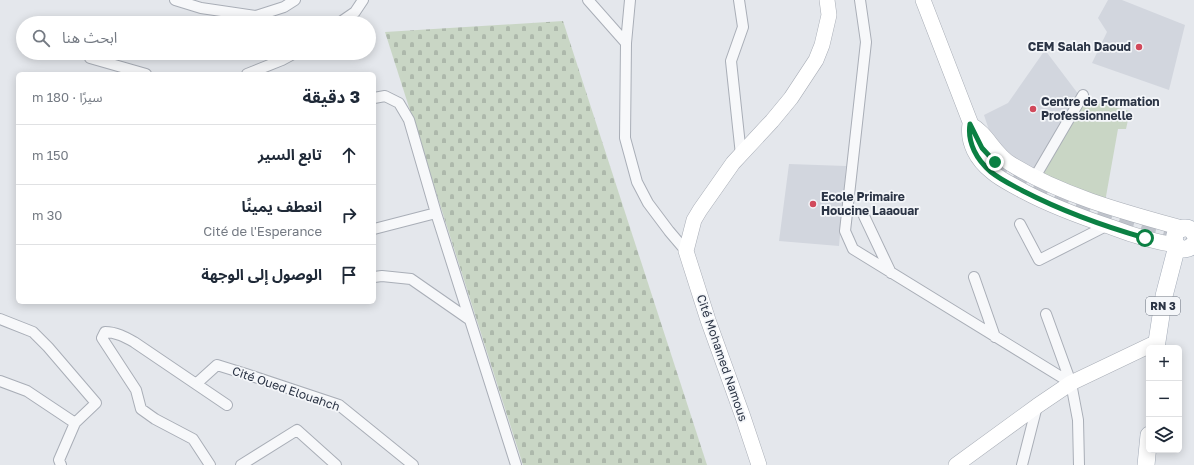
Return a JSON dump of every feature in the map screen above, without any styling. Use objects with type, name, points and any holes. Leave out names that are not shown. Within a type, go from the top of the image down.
[{"type":"main road","points":[[686,251],[694,220],[716,186],[791,98],[816,60],[822,45],[829,16],[827,0]]},
{"type":"main road","points":[[923,0],[970,124],[982,148],[995,162]]},
{"type":"main road","points":[[970,124],[980,130],[1000,155],[1013,165],[1035,177],[1188,238]]},
{"type":"main road","points":[[970,124],[969,137],[973,150],[992,173],[1006,182],[1035,197],[1088,220],[1106,226],[1165,243],[1188,238]]},
{"type":"main road","name":"RN 3","points":[[1156,345],[1164,296],[1173,265],[1188,238],[1194,214]]},
{"type":"main road","name":"Cité Mohamed Namous","points":[[686,251],[708,320],[759,465]]},
{"type":"main road","points":[[956,465],[1071,383],[1146,349]]},
{"type":"main road","points":[[1146,465],[1147,453]]},
{"type":"street","points":[[175,0],[201,8],[256,16],[284,7],[295,0]]},
{"type":"street","points":[[349,16],[355,12],[364,0]]},
{"type":"street","points":[[588,0],[626,43]]},
{"type":"street","points":[[630,0],[626,43],[625,138],[637,182],[648,203],[686,251]]},
{"type":"street","points":[[739,0],[743,27],[731,61],[741,155]]},
{"type":"street","points":[[860,0],[866,42],[844,231],[853,249],[1071,383]]},
{"type":"street","points":[[97,60],[139,72]]},
{"type":"street","points":[[252,72],[282,60]]},
{"type":"street","points":[[1035,177],[1083,95]]},
{"type":"street","points":[[376,98],[384,96],[399,103],[409,120],[436,213],[516,465]]},
{"type":"street","points":[[376,228],[436,213]]},
{"type":"street","points":[[864,216],[891,272]]},
{"type":"street","points":[[1020,224],[1039,260],[1106,226]]},
{"type":"street","points":[[376,277],[411,279],[470,320]]},
{"type":"street","points":[[974,277],[996,337]]},
{"type":"street","points":[[1046,314],[1071,383],[1078,420],[1080,465]]},
{"type":"street","points":[[0,319],[33,332],[48,347],[96,403],[75,423],[59,460],[61,465]]},
{"type":"street","points":[[210,465],[193,439],[155,419],[141,409],[136,390],[102,338],[105,332],[121,335],[134,342],[227,405]]},
{"type":"street","name":"Cité Oued Elouahch","points":[[196,384],[217,365],[339,406],[413,465]]},
{"type":"street","points":[[0,381],[27,391],[75,423]]},
{"type":"street","points":[[1022,465],[1037,406]]},
{"type":"street","points":[[241,465],[297,430],[336,465]]},
{"type":"shaded area","name":"CEM Salah Daoud","points":[[1108,0],[1122,0],[1185,25],[1169,90],[1092,63],[1107,32],[1098,18]]},
{"type":"shaded area","name":"Centre de Formation Professionnelle","points":[[1045,50],[1079,95],[1032,172],[999,147],[989,130],[984,115],[1008,103]]},
{"type":"shaded area","name":"Ecole Primaire Houcine Laaouar","points":[[789,164],[846,166],[839,246],[779,241]]},
{"type":"green space","points":[[563,21],[707,465],[523,465],[385,32]]},
{"type":"green space","points":[[1085,100],[1130,111],[1126,129],[1118,129],[1105,202],[1042,175]]},
{"type":"tunnel","points":[[995,162],[1008,172],[1029,184],[1085,209],[1139,228],[1194,242]]},
{"type":"place","name":"CEM Salah Daoud","points":[[1139,47]]},
{"type":"place","name":"Centre de Formation Professionnelle","points":[[1033,109]]},
{"type":"place","name":"Ecole Primaire Houcine Laaouar","points":[[813,204]]},
{"type":"route","points":[[995,162],[982,148],[970,124],[969,137],[973,150],[985,166],[1001,179],[1035,197],[1088,220],[1145,238]]}]
